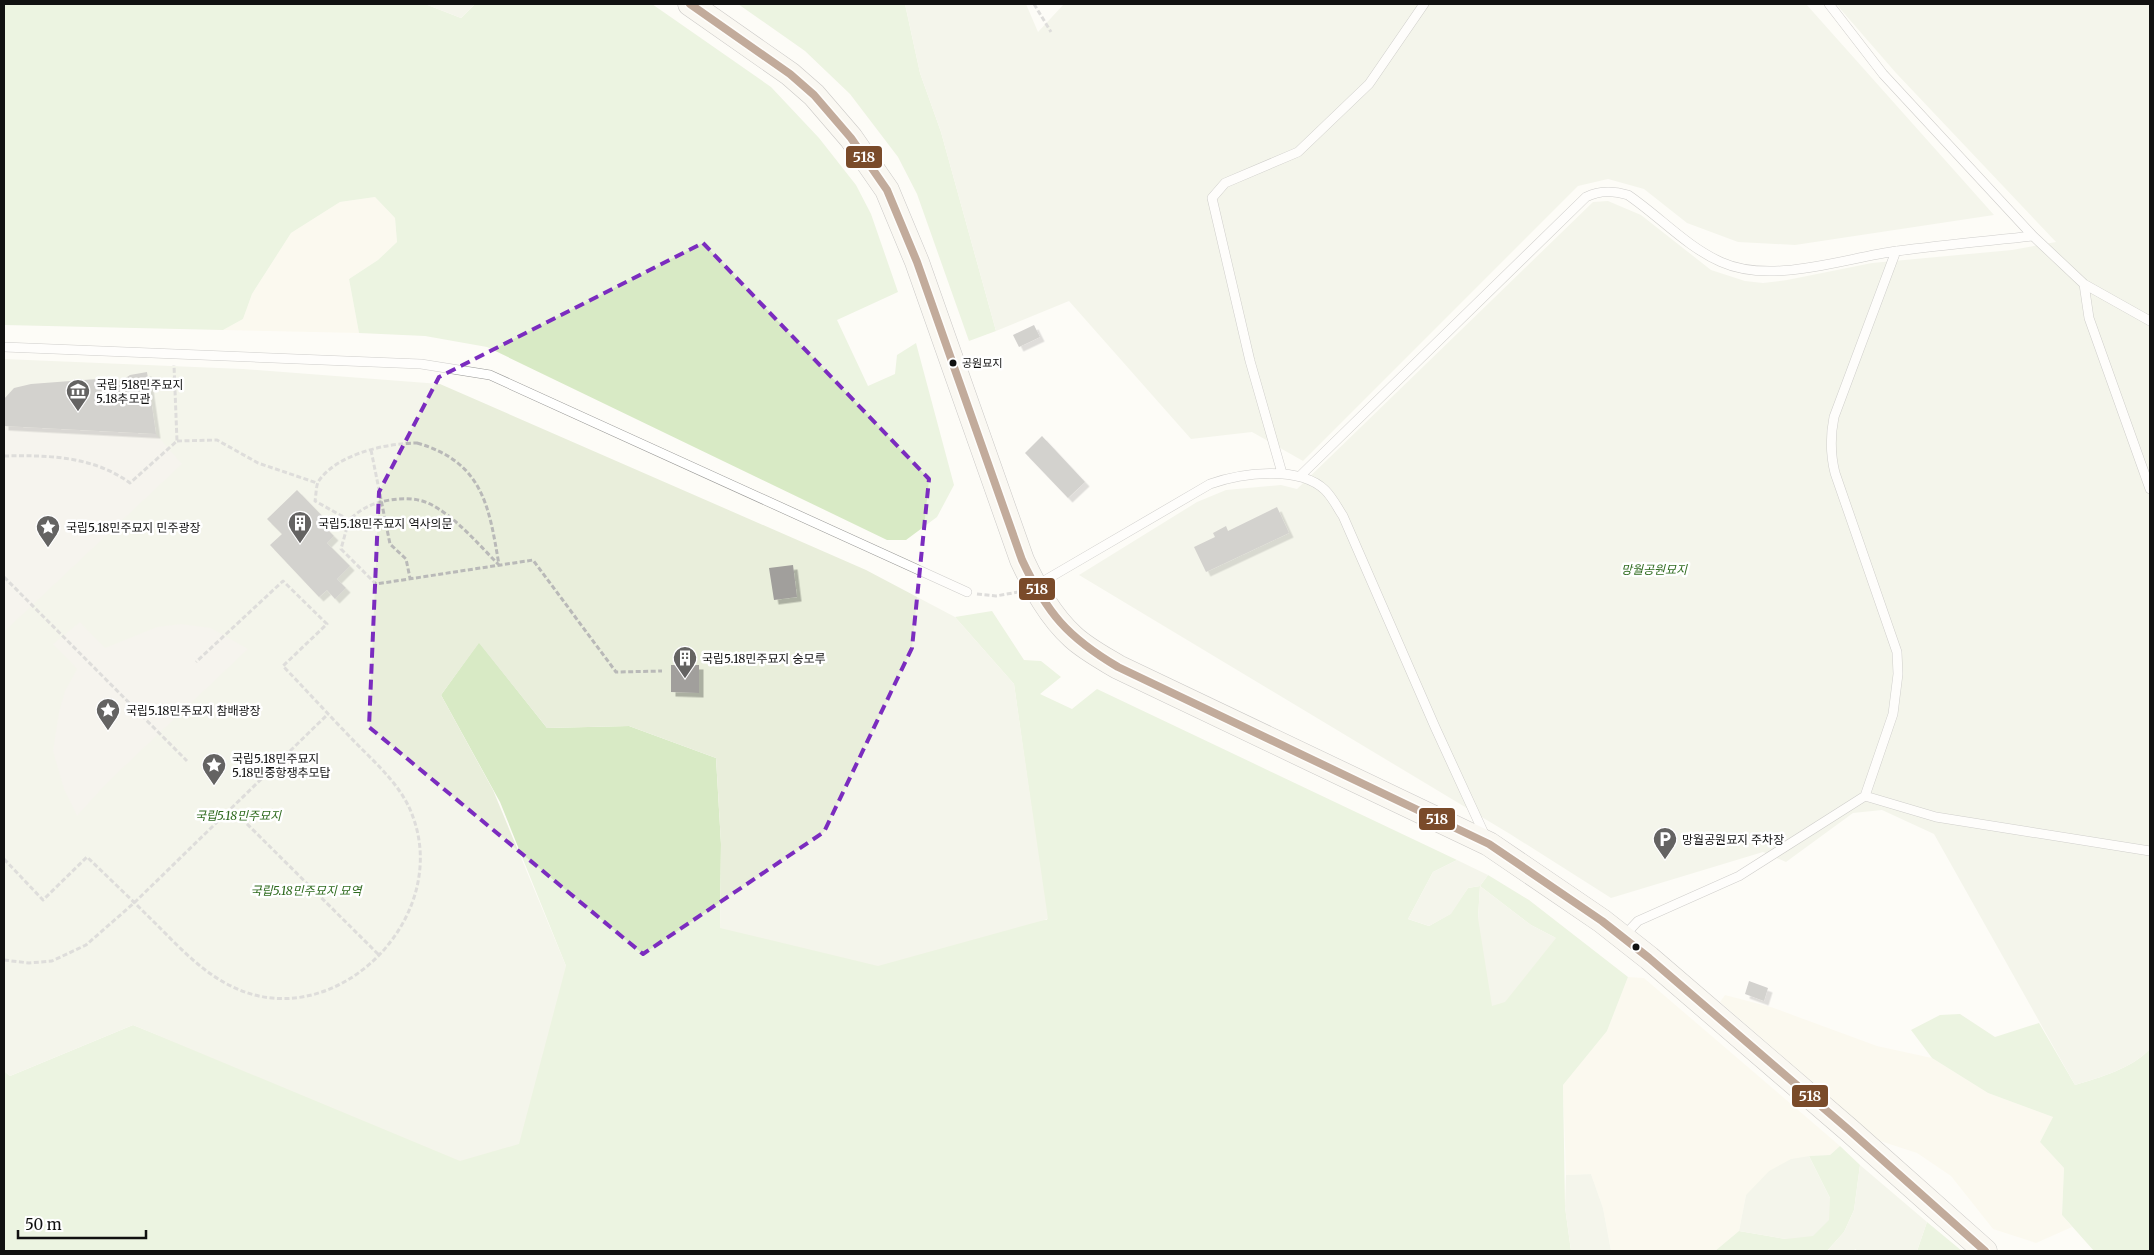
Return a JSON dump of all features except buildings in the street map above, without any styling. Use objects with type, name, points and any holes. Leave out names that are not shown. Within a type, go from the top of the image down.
[{"type":"main road","points":[[690,4],[790,74],[814,94],[851,138],[887,190],[917,262],[1022,560],[1034,586],[1049,609],[1073,638],[1118,666],[1489,844],[1602,921],[1623,938],[1849,1130],[1985,1251]]},
{"type":"lane","points":[[1282,473],[1250,362],[1212,198],[1225,183],[1298,152],[1369,84],[1424,4]]},
{"type":"lane","points":[[1829,4],[1882,74],[2033,236],[2084,284],[2150,321]]},
{"type":"lane","points":[[1300,476],[1586,197],[1593,194],[1618,192],[1628,195],[1703,252],[1720,262],[1735,267],[1762,271],[1790,270],[1896,251],[2033,236]]},
{"type":"lane","points":[[1623,938],[1638,921],[1739,876],[1865,796],[1893,714],[1898,674],[1897,652],[1835,473],[1830,448],[1830,434],[1834,416],[1896,251]]},
{"type":"lane","points":[[2084,284],[2089,318],[2150,489]]},
{"type":"lane","points":[[4,347],[421,364],[490,375],[966,592]]},
{"type":"lane","points":[[1034,586],[1210,484],[1228,477],[1282,473],[1300,476],[1324,489],[1343,516],[1434,727],[1489,844]]},
{"type":"lane","points":[[1865,796],[1936,818],[2150,852]]},
{"type":"path","points":[[1034,4],[1051,32]]},
{"type":"path","points":[[174,354],[177,441]]},
{"type":"path","points":[[4,456],[39,455],[77,459],[105,468],[130,482],[177,441],[217,440],[258,463],[318,483]]},
{"type":"path","points":[[349,520],[316,501],[318,483],[332,467],[371,450],[418,443],[442,453],[461,466],[476,483],[488,506],[498,565]]},
{"type":"path","points":[[371,450],[390,544],[406,559],[410,578]]},
{"type":"path","points":[[498,565],[461,528],[428,503],[414,499],[382,501],[362,509],[349,520],[341,549],[376,584],[533,560],[616,672],[662,672]]},
{"type":"path","points":[[4,577],[187,761]]},
{"type":"path","points":[[4,859],[43,900],[87,857],[212,975],[233,987],[258,995],[288,997],[331,988],[355,974],[379,955],[401,930],[411,910],[420,876],[419,837],[413,816],[400,790],[283,666],[327,624],[283,581],[196,662]]},
{"type":"path","points":[[966,592],[996,596],[1010,594],[1034,586]]},
{"type":"path","points":[[4,960],[37,963],[64,958],[86,945],[134,903],[328,714]]},
{"type":"path","points":[[231,808],[379,955]]},
{"type":"highlighted area","points":[[703,243],[929,479],[912,648],[824,832],[643,954],[369,727],[379,492],[439,377]]},
{"type":"shaded area","points":[[375,197],[395,218],[397,242],[378,260],[349,279],[359,333],[223,330],[243,319],[252,294],[291,233],[340,202]]},
{"type":"shaded area","name":"국립5.18민주묘지 민주광장","points":[[4,426],[156,434],[182,464],[4,632]]},
{"type":"shaded area","name":"국립5.18민주묘지 참배광장","points":[[80,622],[105,648],[157,627],[181,624],[211,628],[248,649],[107,783],[77,816],[64,789],[53,751],[59,712],[65,691],[77,669],[53,644]]},
{"type":"shaded area","points":[[1628,977],[1644,978],[1840,1146],[1830,1155],[1809,1156],[1746,1195],[1739,1231],[1715,1251],[1611,1251],[1603,1208],[1591,1174],[1566,1175],[1563,1085],[1607,1031]]},
{"type":"shaded area","points":[[1725,995],[1771,1007],[1877,1046],[1932,1058],[1988,1093],[2053,1117],[2040,1142],[2064,1168],[2062,1215],[2072,1227],[2036,1243],[1993,1229],[1951,1176],[1917,1153],[1880,1141],[1720,1002]]},
{"type":"green space","points":[[4,4],[425,4],[461,18],[475,4],[652,4],[771,87],[819,138],[856,185],[871,214],[898,292],[837,320],[868,386],[895,374],[897,355],[916,343],[954,485],[937,517],[906,540],[887,540],[487,347],[425,336],[359,333],[349,279],[378,260],[397,242],[395,218],[375,197],[340,202],[291,233],[252,294],[243,319],[223,330],[4,325]]},
{"type":"green space","points":[[425,4],[475,4],[461,18]]},
{"type":"green space","points":[[738,4],[905,4],[920,73],[941,132],[996,331],[969,341],[917,194],[898,157],[850,94],[805,51]]},
{"type":"green space","points":[[905,4],[1026,4],[1038,32],[1064,4],[1806,4],[1994,215],[1795,245],[1738,242],[1687,223],[1644,189],[1608,179],[1578,186],[1303,461],[1252,432],[1191,439],[1069,301],[996,331],[941,132],[920,73]]},
{"type":"green space","name":"망월공원묘지","points":[[1836,4],[2150,4],[2150,1049],[2125,1067],[2075,1085],[1934,834],[1882,810],[1853,813],[1786,862],[1763,852],[1611,898],[1510,834],[1079,575],[1197,502],[1226,490],[1281,485],[1297,489],[1593,202],[1608,201],[1641,215],[1711,270],[1745,281],[1763,283],[1872,263],[2012,250],[2056,242],[1896,73]]},
{"type":"green space","name":"국립5.18민주묘지","points":[[4,359],[243,369],[440,384],[866,570],[955,617],[1014,684],[1048,919],[878,966],[720,928],[721,844],[716,758],[629,726],[547,728],[479,643],[441,695],[493,790],[566,966],[519,1144],[460,1161],[133,1025],[10,1076],[4,1071]]},
{"type":"green space","points":[[992,611],[1024,660],[1041,661],[1061,677],[1040,694],[1072,709],[1097,689],[1457,860],[1433,872],[1408,919],[1429,926],[1450,914],[1468,888],[1480,886],[1488,875],[1529,900],[1628,977],[1607,1031],[1563,1085],[1565,1207],[1571,1251],[4,1251],[4,1071],[10,1076],[133,1025],[230,1064],[566,966],[500,802],[441,695],[479,642],[547,728],[629,726],[716,758],[721,844],[720,928],[1047,920],[1014,684],[955,617]],"holes":[[[1480,886],[1531,925],[1556,938],[1478,918]]]},
{"type":"green space","points":[[1457,860],[1488,875],[1480,886],[1468,888],[1451,914],[1429,926],[1408,919],[1433,872]]},
{"type":"green space","points":[[1480,886],[1531,925],[1556,938],[1505,1002],[1492,1006],[1478,918]]},
{"type":"green space","points":[[1960,1014],[1995,1037],[2039,1023],[2075,1085],[2125,1067],[2150,1049],[2150,1251],[2094,1251],[2062,1215],[2064,1168],[2040,1142],[2053,1117],[1988,1093],[1932,1058],[1911,1030],[1940,1015]]},
{"type":"green space","points":[[1840,1146],[1860,1165],[1854,1210],[1844,1232],[1827,1251],[1715,1251],[1739,1231],[1786,1239],[1830,1198],[1809,1156],[1830,1155]]},
{"type":"green space","points":[[1809,1156],[1830,1198],[1829,1220],[1813,1236],[1786,1239],[1739,1231],[1746,1195],[1769,1171],[1791,1159]]},
{"type":"green space","points":[[1860,1165],[1927,1222],[1917,1251],[1858,1251],[1855,1249],[1854,1251],[1827,1251],[1844,1232],[1854,1210]]},
{"type":"green space","points":[[1591,1174],[1603,1208],[1611,1251],[1571,1251],[1565,1207],[1566,1175]]},
{"type":"green space","points":[[1927,1222],[1962,1251],[1917,1251]]},
{"type":"transit line","name":"518","points":[[690,4],[790,74],[814,95],[851,138],[887,190],[917,262],[1022,560],[1040,595],[1060,622],[1072,634],[1100,656],[1118,667],[1489,844],[1602,921],[1649,958],[1849,1130],[1985,1251]]},
{"type":"place","name":"공원묘지","points":[[953,363]]},
{"type":"place","name":"국립 518민주묘지 5.18추모관","points":[[78,412]]},
{"type":"place","name":"국립5.18민주묘지 역사의문","points":[[300,544]]},
{"type":"place","name":"국립5.18민주묘지 민주광장","points":[[48,548]]},
{"type":"place","name":"국립5.18민주묘지 숭모루","points":[[685,679]]},
{"type":"place","name":"국립5.18민주묘지 참배광장","points":[[108,731]]},
{"type":"place","name":"국립5.18민주묘지 5.18민중항쟁추모탑","points":[[214,786]]},
{"type":"place","name":"망월공원묘지 주차장","points":[[1665,860]]},
{"type":"park label","name":"국립5.18민주묘지 묘역","points":[[306,890]]}]
